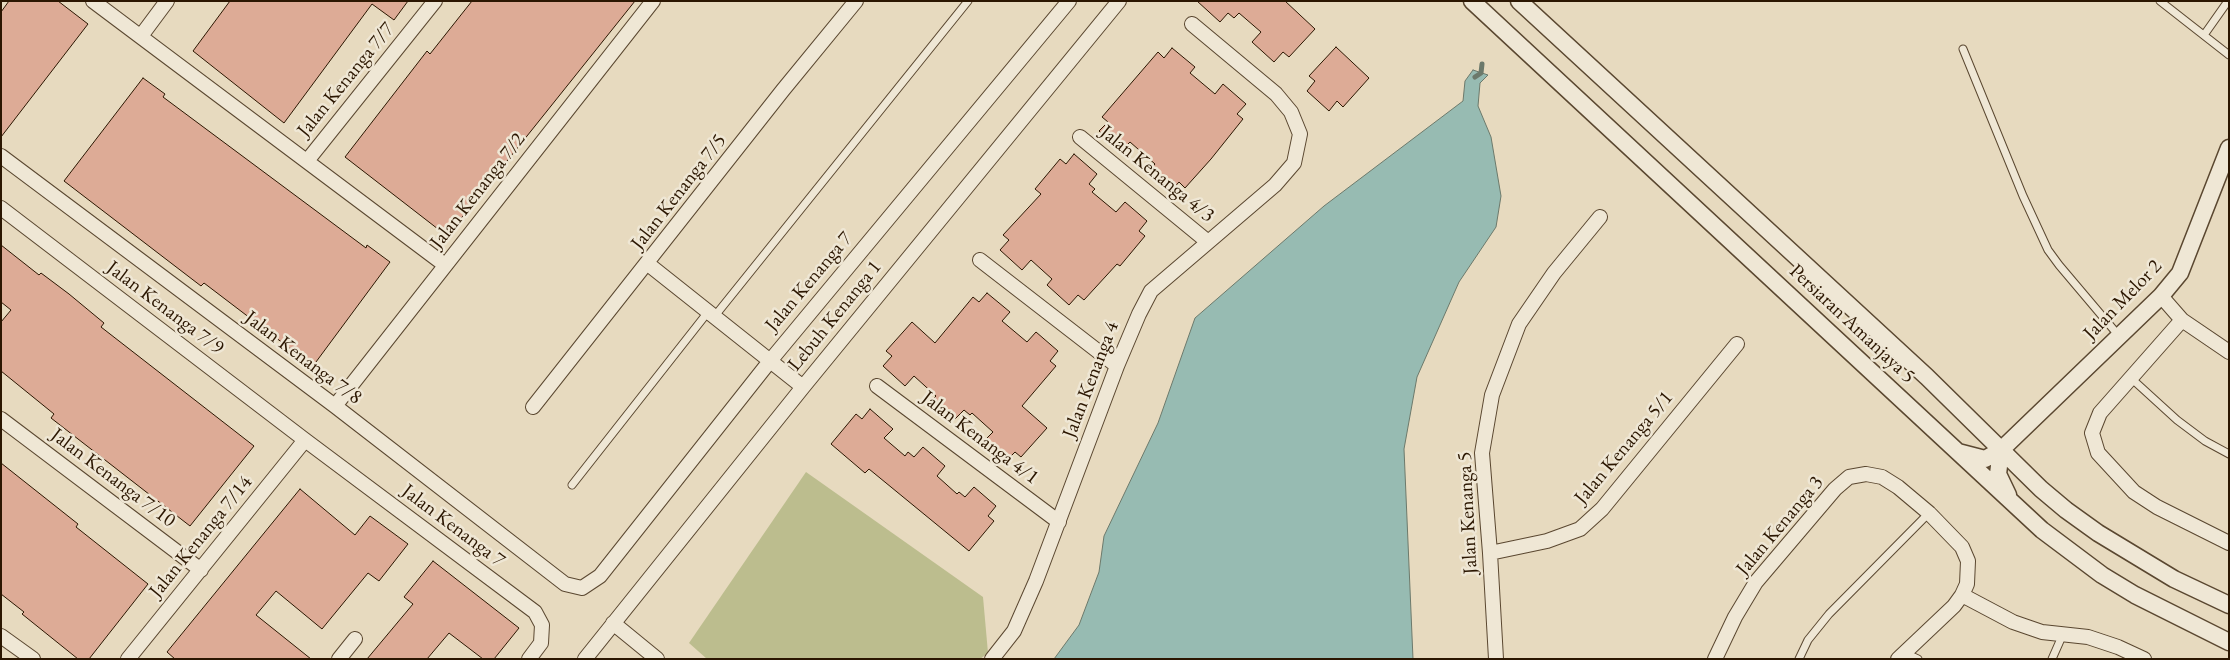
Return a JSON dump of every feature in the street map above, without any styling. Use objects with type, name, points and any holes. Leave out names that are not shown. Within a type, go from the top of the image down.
[{"type":"street","points":[[93,1],[109,6],[140,36],[445,265]]},
{"type":"street","points":[[140,36],[167,1]]},
{"type":"street","name":"Jalan Kenanga 7/7","points":[[308,161],[435,1]]},
{"type":"street","name":"Jalan Kenanga 7/2","points":[[335,406],[653,1]]},
{"type":"street","name":"Jalan Kenanga 7/5","points":[[533,408],[856,1]]},
{"type":"street","name":"Jalan Kenanga 7","points":[[582,588],[600,576],[770,361],[1069,1]]},
{"type":"street","name":"Lebuh Kenanga 1","points":[[585,659],[803,387],[1119,1]]},
{"type":"street","name":"Persiaran Amanjaya 5","points":[[1472,1],[2042,530],[2102,576],[2135,595],[2229,642]]},
{"type":"street","name":"Persiaran Amanjaya 5","points":[[1519,1],[1927,377],[2001,450],[2066,510],[2098,533],[2174,579],[2229,605]]},
{"type":"street","name":"Jalan Kenanga 4","points":[[992,659],[1014,631],[1036,582],[1117,366],[1139,314],[1152,291],[1275,185],[1294,163],[1300,134],[1292,112],[1276,94],[1192,24]]},
{"type":"street","name":"Jalan Kenanga 4/3","points":[[1080,137],[1208,242]]},
{"type":"street","name":"Jalan Melor 2","points":[[2001,450],[2120,337],[2161,296],[2180,273],[2229,148]]},
{"type":"street","name":"Jalan Kenanga 7/8","points":[[1,156],[335,406],[565,584],[582,588]]},
{"type":"street","name":"Jalan Kenanga 7/9","points":[[1,208],[305,440]]},
{"type":"street","name":"Jalan Kenanga 5","points":[[1496,659],[1482,452],[1492,394],[1519,324],[1554,273],[1600,217]]},
{"type":"street","points":[[980,260],[1117,366]]},
{"type":"street","points":[[648,264],[803,387]]},
{"type":"street","points":[[2161,296],[2182,320],[2229,352]]},
{"type":"street","points":[[2182,320],[2132,379],[2100,413],[2092,433],[2098,453],[2134,492],[2157,507],[2229,543]]},
{"type":"street","name":"Jalan Kenanga 5/1","points":[[1490,553],[1547,541],[1580,529],[1602,509],[1737,344]]},
{"type":"street","name":"Jalan Kenanga 4/1","points":[[877,386],[1058,522]]},
{"type":"street","name":"Jalan Kenanga 7/10","points":[[1,419],[201,570]]},
{"type":"street","name":"Jalan Kenanga 7","points":[[305,440],[535,612],[542,625],[541,643],[529,659]]},
{"type":"street","name":"Jalan Kenanga 7/14","points":[[128,659],[305,440]]},
{"type":"street","points":[[1956,451],[1984,459],[2001,450]]},
{"type":"street","points":[[2001,450],[1998,474],[2013,504]]},
{"type":"street","name":"Jalan Kenanga 3","points":[[1715,659],[1735,617],[1756,582],[1835,489],[1849,477],[1866,474],[1882,477],[1898,487],[1929,513],[1962,547],[1968,561],[1967,584],[1962,595]]},
{"type":"street","points":[[1901,656],[1954,606],[1962,595],[2013,622],[2042,632],[2088,637],[2141,658]]},
{"type":"street","points":[[613,623],[657,659]]},
{"type":"street","points":[[1,636],[33,659]]},
{"type":"street","points":[[339,659],[355,639]]},
{"type":"lane","points":[[572,485],[968,1]]},
{"type":"lane","points":[[2160,1],[2229,55]]},
{"type":"lane","points":[[2204,35],[2228,1]]},
{"type":"lane","points":[[1963,49],[2022,196],[2048,250],[2120,337]]},
{"type":"lane","points":[[2132,379],[2205,441],[2229,454]]},
{"type":"lane","points":[[1799,659],[1808,640],[1829,614],[1929,513]]},
{"type":"lane","points":[[2052,659],[2063,634]]},
{"type":"lane","points":[[1901,656],[1918,659]]},
{"type":"green space","points":[[806,472],[983,597],[988,653],[980,659],[707,659],[689,643]]},
{"type":"water","points":[[1473,70],[1488,75],[1480,83],[1478,106],[1491,137],[1501,196],[1496,227],[1459,282],[1417,377],[1404,449],[1413,659],[1054,659],[1079,625],[1099,572],[1104,536],[1158,423],[1195,318],[1324,206],[1463,101],[1465,81]]},
{"type":"building","points":[[9,1],[58,1],[88,24],[1,137],[1,12]]},
{"type":"building","points":[[230,1],[408,1],[394,20],[372,4],[284,123],[193,51]]},
{"type":"building","points":[[472,1],[635,1],[447,236],[345,157],[427,51],[430,54]]},
{"type":"building","points":[[1197,1],[1285,1],[1315,29],[1289,57],[1283,52],[1274,62],[1252,42],[1261,32],[1239,13],[1234,18],[1228,13],[1220,22]]},
{"type":"building","points":[[1336,47],[1369,78],[1343,107],[1337,101],[1329,111],[1307,91],[1315,81],[1309,76]]},
{"type":"building","points":[[1172,48],[1195,67],[1190,73],[1215,94],[1223,84],[1246,104],[1237,114],[1243,119],[1211,159],[1185,188],[1179,182],[1170,192],[1148,172],[1155,164],[1130,142],[1121,151],[1099,131],[1108,122],[1102,117],[1158,52],[1164,58]]},
{"type":"building","points":[[143,78],[165,94],[163,97],[366,248],[367,245],[390,262],[313,366],[204,283],[201,286],[64,181]]},
{"type":"building","points":[[1074,154],[1097,174],[1089,184],[1095,189],[1092,192],[1116,212],[1125,202],[1147,221],[1139,231],[1145,236],[1120,266],[1117,264],[1084,300],[1078,295],[1069,305],[1047,285],[1052,279],[1031,260],[1022,270],[1000,250],[1009,240],[1003,235],[1041,194],[1035,189],[1060,159],[1066,164]]},
{"type":"building","points":[[1,245],[39,275],[41,273],[69,294],[104,323],[101,327],[254,446],[190,526],[51,418],[54,414],[1,371],[1,322],[11,310],[1,302]]},
{"type":"building","points":[[987,293],[1010,312],[1002,321],[1027,342],[1036,332],[1058,351],[1050,361],[1056,366],[1022,406],[1047,428],[1021,457],[1015,452],[1006,461],[984,441],[993,432],[972,413],[970,415],[964,410],[955,419],[933,399],[936,396],[914,376],[905,386],[883,366],[892,356],[886,351],[912,322],[935,343],[973,297],[979,302]]},
{"type":"building","points":[[870,409],[893,429],[884,438],[905,456],[908,452],[914,457],[923,447],[945,466],[937,476],[957,494],[959,492],[965,497],[974,487],[996,506],[988,516],[994,521],[969,551],[869,469],[865,473],[831,444],[856,414],[862,419]]},
{"type":"building","points":[[1,463],[78,524],[76,527],[148,584],[89,659],[78,659],[22,614],[24,612],[1,594]]},
{"type":"building","points":[[300,489],[355,535],[370,516],[408,544],[379,581],[368,573],[322,629],[276,591],[256,615],[311,659],[175,659],[167,652]]},
{"type":"building","points":[[433,561],[519,628],[494,659],[483,659],[449,633],[427,659],[367,659],[413,604],[404,597]]},
{"type":"waterway","points":[[1475,77],[1481,73],[1482,64]]}]
